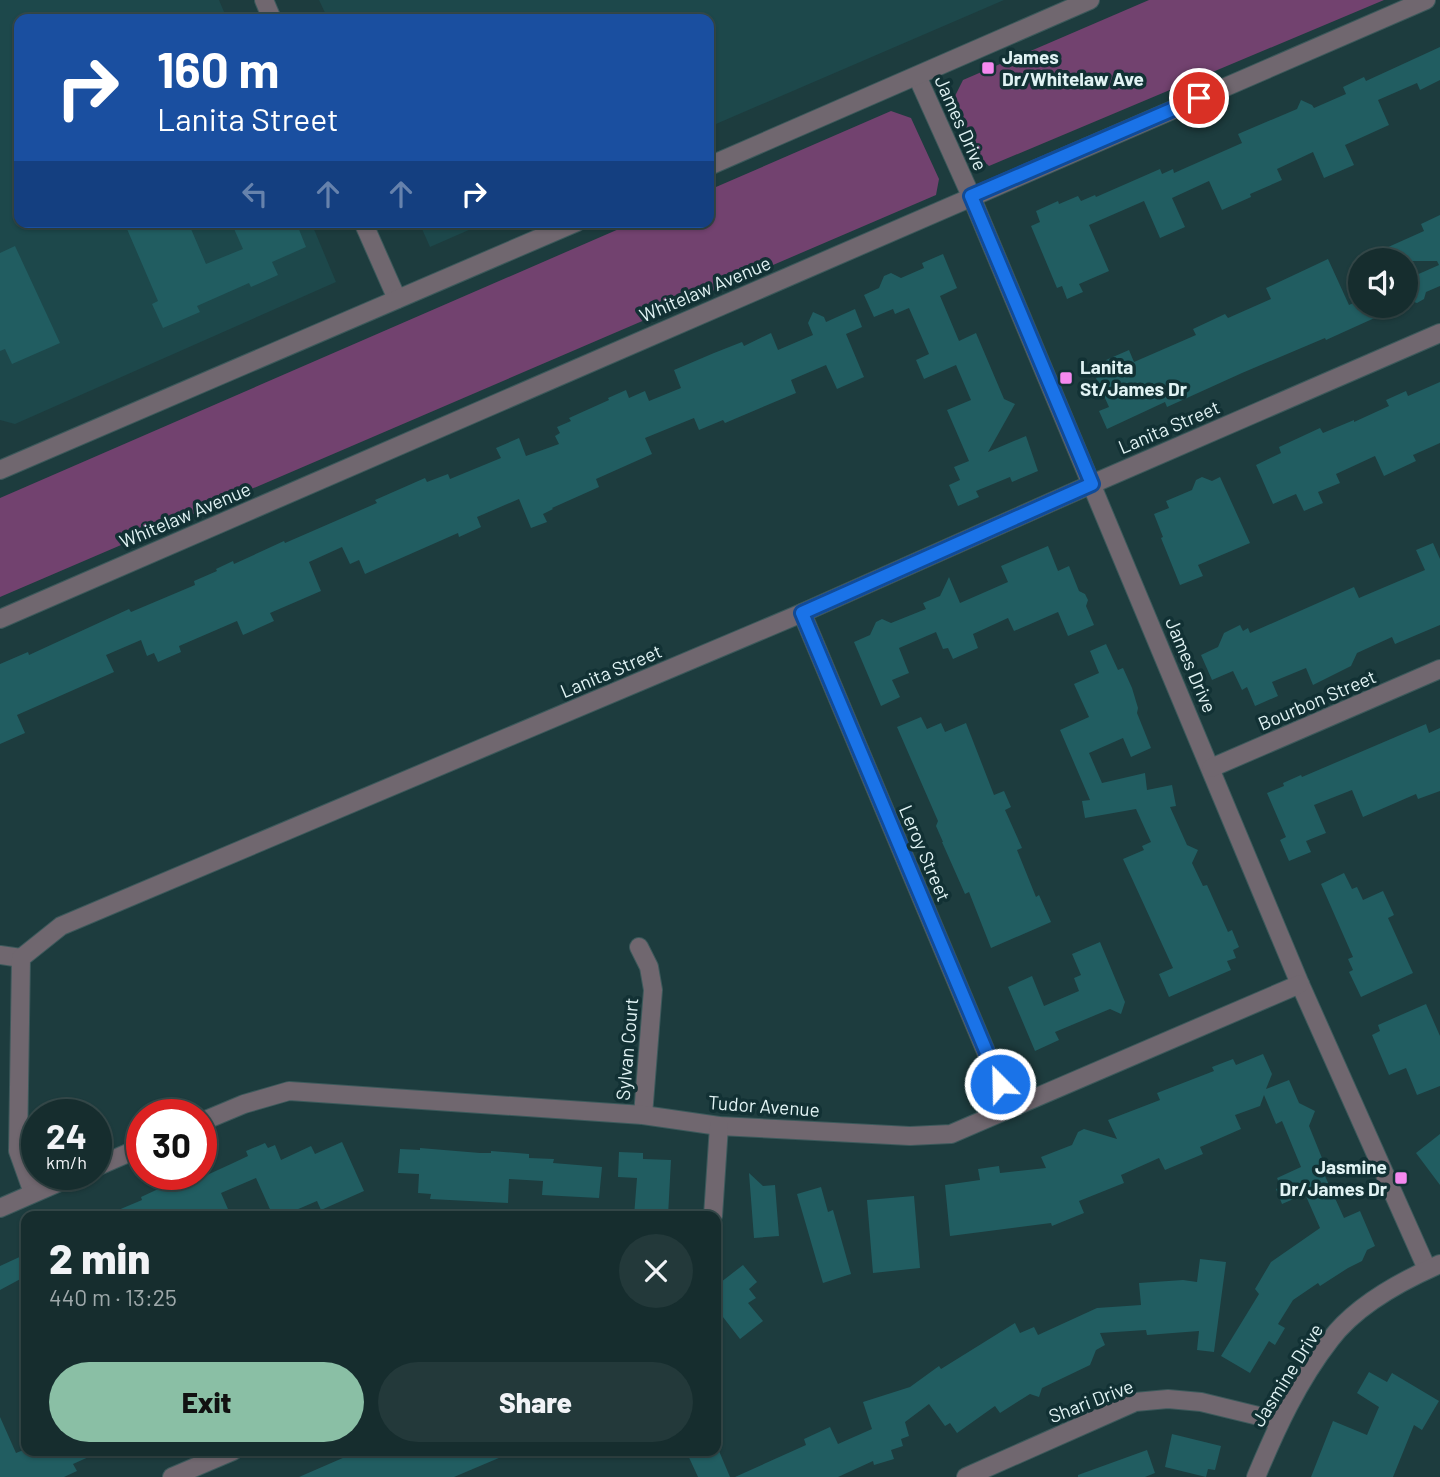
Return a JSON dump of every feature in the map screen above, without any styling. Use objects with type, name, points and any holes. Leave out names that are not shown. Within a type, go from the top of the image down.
[{"type":"street","points":[[714,164],[1090,0]]},
{"type":"street","name":"Whitelaw Avenue","points":[[0,619],[1426,0]]},
{"type":"street","name":"James Drive","points":[[917,76],[971,196],[1300,984],[1434,1266]]},
{"type":"street","points":[[366,228],[397,299]]},
{"type":"street","points":[[0,470],[563,228]]},
{"type":"street","name":"Lanita Street","points":[[21,958],[61,926],[802,613],[1440,333]]},
{"type":"street","name":"Leroy Street","points":[[802,613],[1010,1109]]},
{"type":"street","name":"Bourbon Street","points":[[1211,768],[1440,669]]},
{"type":"street","name":"Sylvan Court","points":[[639,947],[649,967],[653,990],[643,1115]]},
{"type":"street","points":[[0,955],[21,958],[18,1151],[33,1194]]},
{"type":"street","name":"Tudor Avenue","points":[[217,1115],[289,1091],[643,1115],[719,1126],[910,1136],[951,1134],[1300,984]]},
{"type":"street","points":[[713,1211],[719,1126]]},
{"type":"street","points":[[0,1208],[42,1190]]},
{"type":"street","name":"Jasmine Drive","points":[[1256,1477],[1279,1421],[1331,1339],[1354,1315],[1382,1295],[1434,1266]]},
{"type":"street","name":"Shari Drive","points":[[966,1477],[1135,1402],[1167,1399],[1200,1402],[1279,1421]]},
{"type":"street","points":[[172,1477],[221,1456]]},
{"type":"shaded area","points":[[0,0],[219,0],[225,14],[14,14],[14,228],[314,228],[336,282],[15,424],[0,420]]},
{"type":"shaded area","points":[[319,0],[1004,0],[714,125],[714,14],[326,14]]},
{"type":"shaded area","points":[[1149,0],[1384,0],[989,166],[976,154],[955,96],[963,80]]},
{"type":"shaded area","points":[[891,111],[911,118],[939,179],[936,195],[0,597],[0,498],[621,228],[714,228],[714,188]]},
{"type":"shaded area","points":[[422,228],[473,228],[430,247]]},
{"type":"building","points":[[1440,47],[1440,80],[1420,90],[1417,83],[1378,100],[1389,125],[1345,145],[1354,165],[1324,178],[1313,152],[1277,169],[1282,180],[1222,210],[1209,181],[1172,198],[1185,227],[1160,238],[1144,201],[1089,225],[1109,271],[1079,284],[1083,292],[1067,299],[1062,286],[1057,288],[1031,226],[1040,222],[1036,211],[1078,196],[1081,201],[1095,195],[1096,197],[1160,169],[1162,174],[1173,169],[1174,173],[1242,143],[1238,134],[1297,109],[1301,100],[1314,108],[1346,94],[1343,87],[1364,77],[1366,81]]},
{"type":"building","points":[[1440,215],[1440,286],[1426,292],[1424,299],[1418,302],[1418,274],[1439,265],[1437,261],[1418,261],[1418,248],[1386,248],[1424,231],[1421,224]]},
{"type":"building","points":[[127,228],[191,228],[206,264],[243,249],[234,228],[298,228],[306,247],[272,262],[278,275],[251,287],[249,283],[197,306],[200,312],[163,328],[152,304],[158,301]]},
{"type":"building","points":[[15,246],[60,343],[12,364],[5,349],[0,351],[0,253]]},
{"type":"building","points":[[943,254],[957,288],[940,296],[959,341],[976,333],[1004,399],[1015,404],[988,452],[1026,436],[1038,471],[1012,482],[1010,477],[976,491],[979,497],[958,506],[949,485],[960,480],[954,467],[969,461],[947,410],[971,400],[956,365],[924,379],[916,360],[929,354],[909,308],[895,314],[893,309],[874,317],[864,295],[879,288],[884,276],[891,273],[901,278],[924,268],[922,263]]},
{"type":"building","points":[[1328,259],[1348,303],[1348,318],[1375,318],[1167,407],[1165,402],[1107,429],[1099,411],[1109,407],[1096,378],[1111,371],[1106,360],[1129,350],[1134,362],[1196,335],[1193,329],[1225,314],[1228,318],[1271,299],[1266,288]]},
{"type":"building","points":[[855,309],[862,327],[846,334],[864,377],[837,389],[826,365],[791,380],[796,393],[725,423],[723,420],[699,430],[694,418],[645,438],[652,454],[596,479],[599,487],[552,508],[543,514],[547,522],[531,528],[519,499],[477,517],[481,527],[459,537],[458,533],[365,574],[359,560],[350,564],[342,547],[309,562],[321,591],[270,613],[274,621],[243,635],[237,621],[179,646],[181,652],[158,662],[154,653],[147,656],[141,640],[106,655],[114,672],[17,715],[25,733],[0,744],[0,664],[28,652],[29,655],[129,609],[131,612],[195,585],[194,581],[233,561],[234,564],[284,541],[285,543],[377,503],[375,500],[425,478],[427,482],[448,474],[450,479],[501,458],[496,448],[519,438],[526,456],[559,444],[555,436],[560,433],[557,427],[571,421],[569,418],[626,390],[629,398],[645,391],[649,401],[681,388],[674,370],[714,353],[742,342],[744,346],[771,333],[778,350],[813,335],[808,323],[813,312],[824,317],[826,322]]},
{"type":"building","points":[[1440,382],[1440,443],[1413,455],[1416,461],[1384,476],[1375,456],[1336,474],[1340,483],[1318,492],[1323,503],[1304,511],[1296,494],[1273,504],[1256,465],[1281,453],[1279,447],[1320,428],[1323,433],[1354,422],[1389,406],[1386,400],[1406,391],[1408,396]]},
{"type":"building","points":[[1202,477],[1212,481],[1220,477],[1250,543],[1198,565],[1203,576],[1180,585],[1154,514],[1169,508],[1166,501],[1192,490],[1196,480]]},
{"type":"building","points":[[1433,543],[1440,559],[1440,625],[1395,644],[1392,637],[1357,653],[1351,666],[1313,685],[1306,668],[1272,682],[1278,696],[1255,706],[1247,687],[1242,690],[1233,671],[1212,680],[1201,655],[1218,647],[1224,633],[1240,625],[1243,631],[1248,628],[1250,633],[1354,587],[1359,598],[1425,570],[1416,550]]},
{"type":"building","points":[[1048,546],[1058,571],[1069,566],[1079,591],[1085,594],[1088,600],[1086,606],[1094,625],[1068,636],[1058,612],[1014,631],[1008,618],[973,634],[978,648],[953,659],[948,648],[943,649],[936,632],[899,648],[909,673],[892,680],[900,697],[881,706],[854,642],[870,635],[876,622],[882,619],[891,623],[926,609],[923,603],[940,596],[949,577],[960,603],[1008,582],[1001,566]]},
{"type":"building","points":[[1106,644],[1118,670],[1123,668],[1132,688],[1137,713],[1151,748],[1131,757],[1123,738],[1089,753],[1102,783],[1145,773],[1147,790],[1172,785],[1176,806],[1170,807],[1187,845],[1198,850],[1192,863],[1203,886],[1207,885],[1228,932],[1232,930],[1239,947],[1233,950],[1236,958],[1227,961],[1231,970],[1169,997],[1159,974],[1173,968],[1123,859],[1144,850],[1142,846],[1151,842],[1136,809],[1085,818],[1082,801],[1090,800],[1060,730],[1089,717],[1074,684],[1099,673],[1090,651]]},
{"type":"building","points":[[921,717],[927,729],[941,723],[945,732],[966,723],[994,795],[1004,791],[1011,807],[1005,810],[1022,848],[1017,850],[1036,897],[1039,895],[1051,922],[991,948],[969,892],[965,894],[942,842],[936,826],[938,821],[897,727]]},
{"type":"building","points":[[1426,724],[1429,733],[1440,728],[1440,791],[1418,799],[1416,794],[1363,817],[1352,790],[1314,805],[1326,833],[1306,841],[1311,852],[1289,861],[1280,840],[1286,837],[1267,793],[1301,775],[1302,777]]},
{"type":"building","points":[[1344,873],[1352,889],[1357,887],[1363,900],[1383,891],[1394,915],[1388,918],[1413,973],[1361,997],[1349,972],[1353,970],[1348,959],[1353,957],[1321,884]]},
{"type":"building","points":[[1100,942],[1125,1002],[1121,1014],[1110,1009],[1055,1032],[1059,1040],[1035,1051],[1008,987],[1032,976],[1044,1006],[1079,991],[1074,978],[1081,975],[1072,954]]},
{"type":"building","points":[[1426,1004],[1440,1036],[1440,1086],[1417,1095],[1406,1068],[1389,1075],[1372,1035],[1380,1031],[1378,1025]]},
{"type":"building","points":[[1263,1054],[1272,1074],[1266,1089],[1289,1080],[1299,1103],[1315,1111],[1309,1126],[1322,1158],[1332,1162],[1325,1176],[1344,1218],[1360,1211],[1375,1246],[1367,1250],[1362,1261],[1320,1286],[1318,1283],[1293,1300],[1278,1324],[1285,1328],[1275,1345],[1269,1341],[1250,1373],[1221,1356],[1259,1294],[1255,1289],[1271,1262],[1320,1228],[1305,1194],[1282,1204],[1276,1189],[1281,1187],[1277,1178],[1301,1167],[1282,1121],[1276,1124],[1264,1095],[1260,1106],[1235,1115],[1241,1129],[1200,1147],[1203,1154],[1165,1170],[1159,1158],[1121,1175],[1124,1183],[1079,1201],[1084,1213],[1052,1226],[1051,1223],[950,1236],[945,1185],[980,1180],[978,1169],[999,1166],[1000,1173],[1046,1168],[1041,1157],[1072,1145],[1078,1132],[1084,1129],[1117,1139],[1108,1120],[1160,1100],[1157,1093],[1214,1071],[1212,1067],[1233,1059],[1236,1065]]},
{"type":"building","points":[[1440,1134],[1440,1185],[1416,1153]]},
{"type":"building","points":[[342,1142],[364,1191],[321,1210],[317,1201],[294,1211],[271,1211],[256,1178],[221,1193],[229,1211],[116,1211],[142,1200],[141,1197],[156,1190],[217,1190],[217,1170],[248,1156],[246,1151],[265,1143],[268,1148],[275,1145],[281,1160],[311,1146],[315,1154]]},
{"type":"building","points":[[400,1149],[529,1154],[529,1158],[554,1159],[553,1163],[602,1167],[599,1198],[542,1195],[543,1181],[509,1179],[508,1203],[430,1199],[431,1194],[418,1193],[419,1174],[398,1173]]},
{"type":"building","points":[[619,1152],[643,1153],[643,1159],[671,1160],[668,1211],[634,1211],[637,1178],[618,1177]]},
{"type":"building","points":[[749,1173],[763,1186],[775,1185],[779,1236],[754,1238]]},
{"type":"building","points":[[821,1187],[828,1212],[833,1210],[851,1274],[823,1283],[797,1194]]},
{"type":"building","points":[[914,1196],[920,1268],[873,1273],[867,1200]]},
{"type":"building","points":[[21,1256],[21,1279],[0,1290],[0,1266]]},
{"type":"building","points":[[1200,1259],[1226,1262],[1214,1352],[1197,1350],[1199,1331],[1147,1335],[1146,1330],[1100,1333],[1105,1345],[1096,1350],[1090,1365],[1042,1388],[1039,1397],[1030,1394],[1000,1413],[995,1406],[957,1433],[950,1423],[945,1426],[929,1404],[905,1422],[909,1436],[901,1439],[903,1446],[891,1450],[894,1459],[874,1465],[873,1461],[838,1477],[735,1477],[806,1445],[804,1439],[830,1427],[838,1444],[872,1429],[863,1402],[910,1387],[939,1366],[941,1369],[1015,1323],[1020,1333],[1034,1327],[1038,1335],[1097,1308],[1141,1305],[1139,1283],[1183,1280],[1197,1282]]},
{"type":"building","points":[[743,1265],[757,1282],[749,1289],[756,1298],[748,1303],[763,1321],[740,1339],[721,1314],[721,1282]]},
{"type":"building","points":[[1369,1372],[1387,1382],[1392,1373],[1439,1401],[1422,1430],[1414,1425],[1393,1477],[1311,1477],[1333,1421],[1367,1435],[1379,1407],[1357,1393]]},
{"type":"building","points":[[0,1417],[16,1453],[21,1451],[21,1456],[91,1456],[73,1464],[77,1471],[64,1477],[0,1477]]},
{"type":"building","points":[[1172,1434],[1221,1446],[1215,1470],[1208,1469],[1206,1477],[1165,1467]]},
{"type":"building","points":[[1147,1450],[1155,1473],[1145,1477],[1078,1477],[1078,1475]]},
{"type":"building","points":[[503,1456],[454,1477],[299,1477],[345,1457]]},
{"type":"building","points":[[688,1456],[721,1456],[730,1477],[698,1477]]},
{"type":"place","name":"James Dr/Whitelaw Ave","points":[[988,68]]},
{"type":"place","name":"Lanita St/James Dr","points":[[1066,378]]},
{"type":"place","name":"Jasmine Dr/James Dr","points":[[1401,1178]]},
{"type":"route","points":[[1000,1084],[802,613],[1092,484],[971,196],[1199,98]]}]
